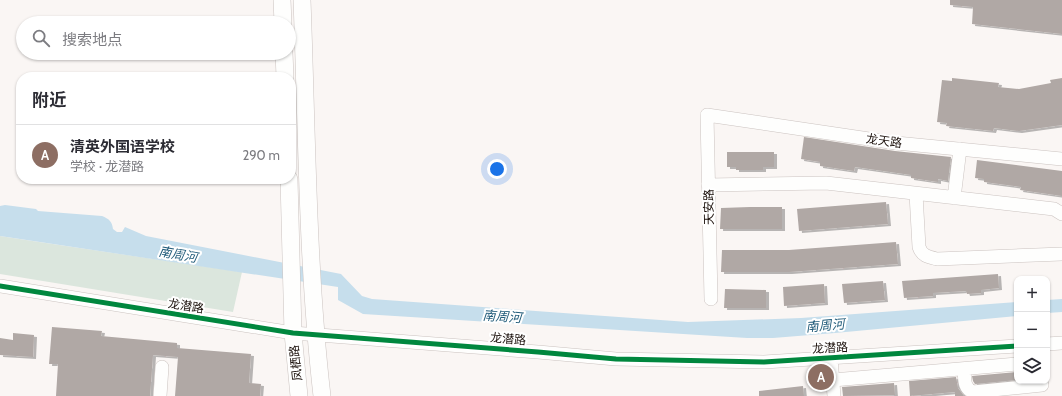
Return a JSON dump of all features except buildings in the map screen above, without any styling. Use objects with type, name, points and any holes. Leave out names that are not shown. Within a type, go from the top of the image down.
[{"type":"main road","points":[[282,0],[283,16]]},
{"type":"main road","name":"凤栖路","points":[[302,0],[312,284],[315,334],[322,396]]},
{"type":"main road","points":[[284,60],[285,72]]},
{"type":"main road","name":"凤栖路","points":[[289,184],[293,333],[299,396]]},
{"type":"street","name":"龙天路","points":[[707,115],[896,143],[1062,159]]},
{"type":"street","name":"天安路","points":[[707,115],[711,299]]},
{"type":"street","points":[[954,198],[960,149]]},
{"type":"street","points":[[708,185],[826,182],[1054,210],[1062,214]]},
{"type":"street","points":[[916,194],[919,247],[921,253],[927,257],[937,259],[1062,254]]},
{"type":"street","name":"龙潜路","points":[[0,286],[293,333],[616,359],[764,362],[1014,346]]},
{"type":"street","points":[[1050,344],[1062,343]]},
{"type":"street","points":[[830,358],[834,396]]},
{"type":"street","points":[[833,380],[1014,364]]},
{"type":"street","points":[[160,396],[162,367]]},
{"type":"street","points":[[964,369],[966,386],[968,390],[973,392],[1042,388]]},
{"type":"shaded area","points":[[0,236],[242,272],[233,312],[0,274]]},
{"type":"water","name":"南周河","points":[[5,205],[36,209],[38,211],[102,216],[110,221],[113,229],[117,232],[122,232],[125,227],[146,236],[341,274],[362,296],[372,299],[688,322],[801,318],[1014,302],[1014,316],[835,333],[773,338],[747,338],[363,314],[338,300],[338,287],[0,236],[0,206]]},
{"type":"water","points":[[1062,299],[1062,312],[1050,313],[1050,300]]},
{"type":"cycle path","points":[[0,286],[293,333],[616,359],[764,362],[1014,346]]},
{"type":"place","name":"清英外国语学校","points":[[821,377]]}]
